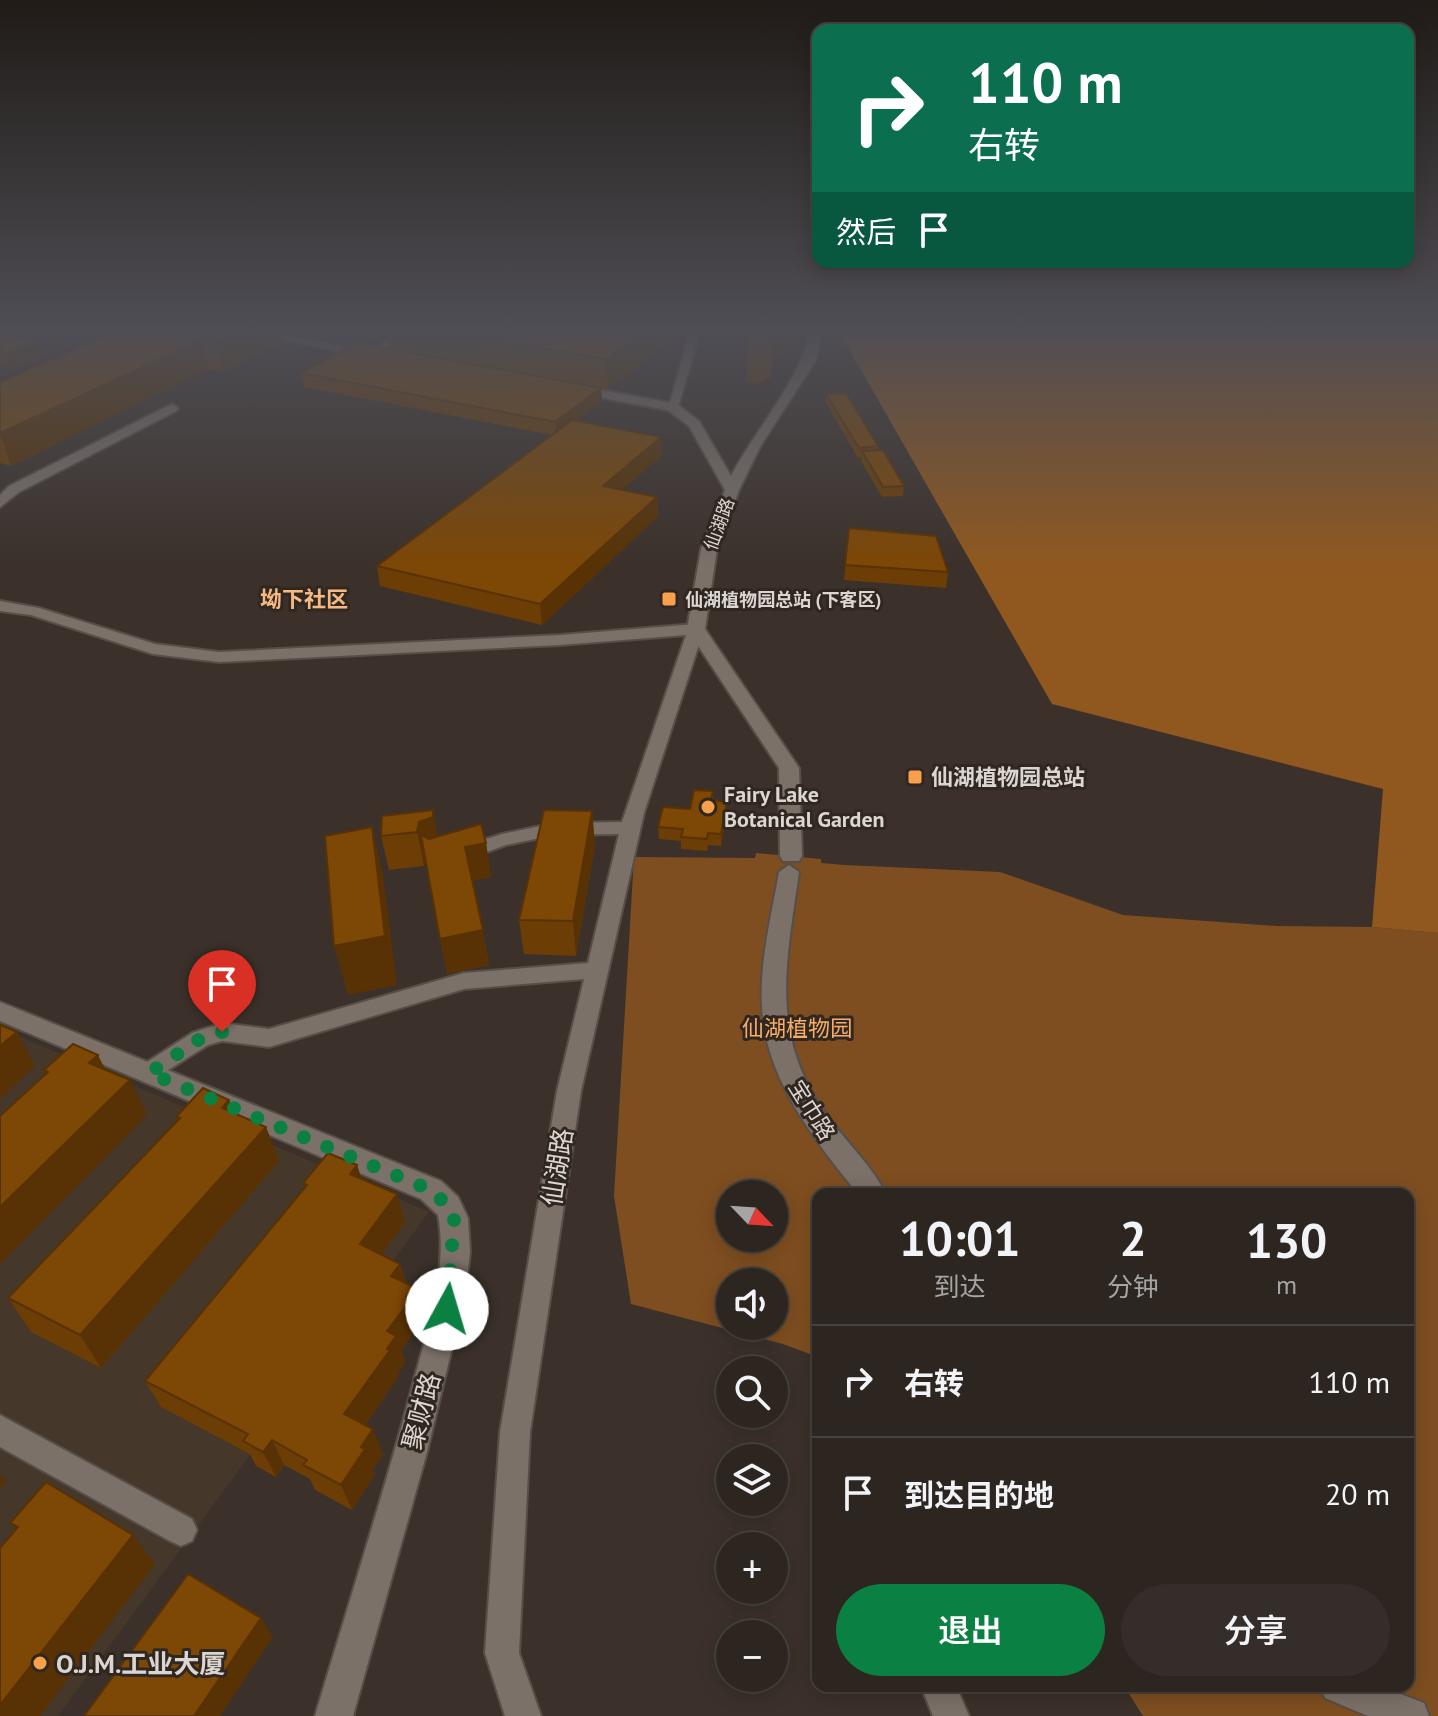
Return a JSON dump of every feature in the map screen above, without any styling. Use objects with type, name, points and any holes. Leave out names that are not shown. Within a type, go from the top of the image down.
[{"type":"street","points":[[0,503],[7,487],[172,408]]},
{"type":"street","name":"仙湖路","points":[[523,1716],[502,1653],[515,1432],[569,1091],[631,828],[696,629],[709,549],[732,490],[694,424],[673,408]]},
{"type":"street","points":[[732,490],[754,445],[778,408]]},
{"type":"street","points":[[0,606],[33,611],[153,649],[219,657],[560,640],[696,629],[789,768],[790,864]]},
{"type":"street","points":[[448,859],[502,840],[555,829],[631,828]]},
{"type":"street","name":"宝巾路","points":[[790,864],[777,956],[774,1019],[790,1076],[826,1135],[868,1188]]},
{"type":"street","points":[[149,1073],[200,1039],[222,1032],[269,1038],[464,981],[597,970]]},
{"type":"street","name":"聚财路","points":[[0,1011],[431,1190],[449,1207],[454,1220],[447,1309],[417,1428],[334,1716]]},
{"type":"street","points":[[0,1430],[181,1530]]},
{"type":"street","points":[[941,1692],[951,1716]]},
{"type":"street","points":[[1352,1692],[1411,1716]]},
{"type":"shaded area","points":[[883,408],[1438,408],[1438,933],[1372,927],[1383,789],[1052,704]]},
{"type":"shaded area","points":[[0,1028],[429,1212],[58,1716],[0,1716]]},
{"type":"green space","name":"仙湖植物园","points":[[756,853],[821,859],[821,863],[845,865],[1000,872],[1123,915],[1438,933],[1438,1716],[1143,1716],[1128,1692],[1414,1692],[1414,1188],[812,1188],[812,1355],[768,1340],[788,1340],[788,1268],[716,1268],[716,1326],[631,1304],[614,1196],[634,857],[755,858]]},
{"type":"building","points":[[0,408],[54,408],[0,433]]},
{"type":"building","points":[[483,408],[574,408],[555,422]]},
{"type":"building","points":[[835,408],[855,408],[878,446],[859,448]]},
{"type":"building","points":[[572,420],[661,437],[603,486],[657,497],[540,604],[377,566]]},
{"type":"building","points":[[883,450],[904,486],[883,487],[862,451]]},
{"type":"building","points":[[849,528],[936,536],[948,572],[845,565]]},
{"type":"building","points":[[694,790],[713,791],[711,800],[727,802],[721,834],[708,833],[707,839],[681,837],[683,829],[658,827],[663,807],[690,809]]},
{"type":"building","points":[[433,810],[433,817],[419,822],[417,832],[381,836],[382,816]]},
{"type":"building","points":[[544,810],[592,811],[573,921],[519,920]]},
{"type":"building","points":[[481,824],[486,843],[465,847],[483,930],[440,939],[421,835],[429,839]]},
{"type":"building","points":[[372,827],[385,936],[334,946],[325,836]]},
{"type":"building","points":[[0,1025],[17,1032],[0,1046]]},
{"type":"building","points":[[73,1044],[98,1055],[89,1063],[130,1080],[0,1207],[0,1116]]},
{"type":"building","points":[[203,1088],[229,1100],[222,1108],[266,1127],[80,1335],[8,1298],[180,1118],[176,1117]]},
{"type":"building","points":[[328,1153],[357,1165],[350,1174],[397,1194],[360,1244],[400,1264],[391,1276],[414,1287],[407,1296],[412,1298],[387,1331],[396,1336],[387,1349],[390,1350],[344,1414],[373,1429],[361,1447],[365,1449],[341,1485],[303,1465],[307,1460],[272,1440],[263,1452],[243,1441],[248,1434],[145,1381],[307,1185],[303,1183]]},
{"type":"building","points":[[46,1482],[133,1535],[0,1705],[0,1548],[18,1527],[10,1523]]},
{"type":"building","points":[[188,1574],[261,1618],[194,1716],[84,1716]]},
{"type":"place","name":"仙湖植物园总站 (下客区)","points":[[669,599]]},
{"type":"place","name":"仙湖植物园总站","points":[[915,777]]},
{"type":"place","name":"Fairy Lake Botanical Garden","points":[[708,807]]},
{"type":"place","name":"O.J.M.工业大厦","points":[[40,1663]]},
{"type":"district","name":"坳下社区","points":[[304,599]]},
{"type":"route","points":[[222,1032],[200,1039],[149,1073],[431,1190],[449,1207],[454,1220],[447,1309]]}]
